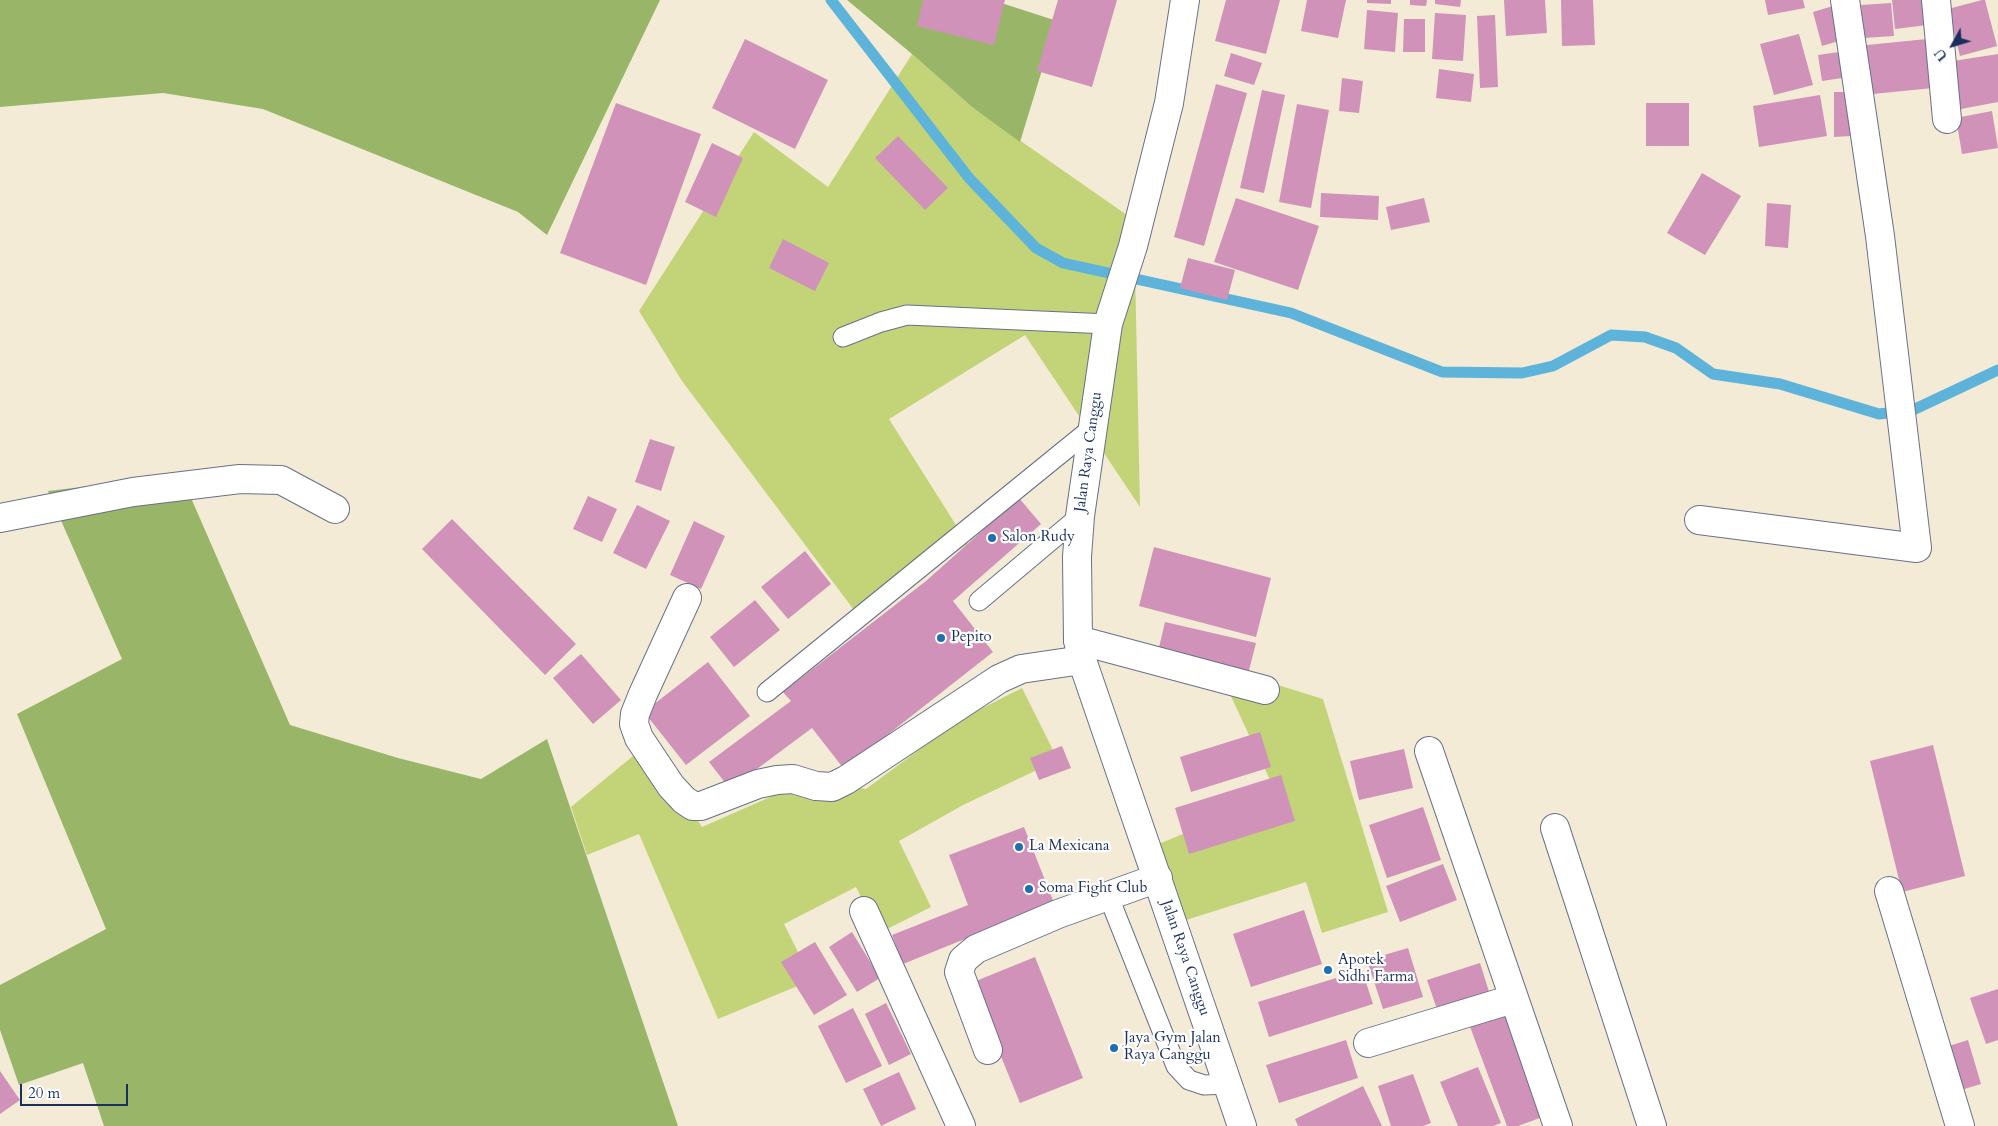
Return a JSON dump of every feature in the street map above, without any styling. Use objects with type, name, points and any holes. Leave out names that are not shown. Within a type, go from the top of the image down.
[{"type":"street","name":"Jalan Raya Canggu","points":[[1185,0],[1169,103],[1133,246],[1108,324],[1080,516],[1077,557],[1080,650],[1242,1126]]},
{"type":"street","points":[[1699,520],[1917,548],[1880,236],[1845,0]]},
{"type":"street","points":[[1936,0],[1947,119]]},
{"type":"street","points":[[0,518],[133,492],[240,479],[280,480],[335,509]]},
{"type":"street","points":[[687,598],[643,694],[635,714],[634,724],[639,738],[671,786],[684,800],[693,806],[701,806],[758,784],[776,780],[793,779],[816,786],[832,787],[846,780],[998,679],[1021,669],[1080,650],[1265,690]]},
{"type":"street","points":[[1429,751],[1558,1126]]},
{"type":"street","points":[[1554,828],[1652,1126]]},
{"type":"street","points":[[988,1050],[959,972],[963,960],[976,950],[1075,907],[1158,878]]},
{"type":"street","points":[[1889,891],[1960,1126]]},
{"type":"street","points":[[864,912],[961,1126]]},
{"type":"street","points":[[1368,1043],[1513,999]]},
{"type":"lane","points":[[843,337],[881,322],[907,316],[1108,324]]},
{"type":"lane","points":[[767,692],[1092,428]]},
{"type":"lane","points":[[980,601],[1080,516]]},
{"type":"lane","points":[[1108,895],[1176,1066],[1189,1080],[1204,1085],[1228,1084]]},
{"type":"green space","points":[[0,0],[660,0],[547,235],[518,212],[263,109],[163,93],[0,107]]},
{"type":"green space","points":[[847,0],[992,0],[1057,21],[1020,142],[972,107]]},
{"type":"green space","points":[[912,54],[972,107],[1134,220],[1140,507],[1025,335],[889,419],[968,544],[857,614],[682,381],[639,311],[754,132],[828,187]]},
{"type":"green space","points":[[181,475],[290,725],[398,758],[481,779],[547,739],[678,1126],[104,1126],[83,1063],[19,1085],[0,1030],[0,985],[106,929],[17,714],[122,659],[48,491]]},
{"type":"green space","points":[[1265,681],[1323,699],[1388,912],[1322,933],[1306,882],[1183,921],[1149,848],[1277,795],[1228,690]]},
{"type":"green space","points":[[1022,688],[1058,760],[963,805],[899,841],[931,907],[879,933],[856,887],[784,924],[812,980],[718,1019],[639,834],[587,855],[571,807],[650,742],[702,827],[809,780],[866,789],[959,720]]},
{"type":"building","points":[[923,0],[1005,0],[994,45],[917,26]]},
{"type":"building","points":[[1058,0],[1117,0],[1092,87],[1037,71]]},
{"type":"building","points":[[1226,0],[1280,0],[1266,54],[1215,41]]},
{"type":"building","points":[[1307,0],[1346,0],[1338,38],[1301,31]]},
{"type":"building","points":[[1367,0],[1391,0],[1391,4],[1367,3]]},
{"type":"building","points":[[1410,0],[1427,0],[1426,6],[1410,5]]},
{"type":"building","points":[[1435,0],[1461,0],[1460,7],[1435,4]]},
{"type":"building","points":[[1504,0],[1545,0],[1547,33],[1506,36]]},
{"type":"building","points":[[1561,0],[1593,0],[1595,45],[1562,46]]},
{"type":"building","points":[[1765,0],[1803,0],[1805,8],[1768,15]]},
{"type":"building","points":[[1892,0],[1933,0],[1935,24],[1895,29]]},
{"type":"building","points":[[1985,0],[1997,46],[1960,56],[1948,9]]},
{"type":"building","points":[[1891,3],[1894,36],[1863,38],[1861,5]]},
{"type":"building","points":[[1833,6],[1842,40],[1822,46],[1813,12]]},
{"type":"building","points":[[1367,10],[1398,13],[1395,52],[1364,49]]},
{"type":"building","points":[[1435,13],[1466,15],[1463,61],[1432,59]]},
{"type":"building","points":[[1495,15],[1498,87],[1480,88],[1477,16]]},
{"type":"building","points":[[1404,19],[1425,19],[1425,52],[1403,52]]},
{"type":"building","points":[[1799,34],[1813,85],[1774,95],[1760,44]]},
{"type":"building","points":[[745,39],[828,80],[795,149],[712,108]]},
{"type":"building","points":[[1927,39],[1933,88],[1863,95],[1857,46]]},
{"type":"building","points":[[1846,51],[1849,77],[1822,81],[1818,55]]},
{"type":"building","points":[[1231,53],[1262,63],[1254,85],[1224,76]]},
{"type":"building","points":[[1998,54],[1998,102],[1961,109],[1953,61]]},
{"type":"building","points":[[1439,69],[1474,74],[1471,102],[1436,98]]},
{"type":"building","points":[[1342,78],[1363,81],[1359,113],[1339,111]]},
{"type":"building","points":[[1216,84],[1247,93],[1204,246],[1174,237]]},
{"type":"building","points":[[1262,90],[1285,95],[1264,193],[1240,188]]},
{"type":"building","points":[[1834,92],[1851,92],[1851,136],[1834,137]]},
{"type":"building","points":[[1820,95],[1827,136],[1759,147],[1753,106]]},
{"type":"building","points":[[616,103],[701,134],[646,285],[560,253]]},
{"type":"building","points":[[1646,103],[1689,103],[1689,146],[1646,146]]},
{"type":"building","points":[[1297,104],[1329,110],[1311,208],[1279,202]]},
{"type":"building","points":[[1992,111],[1998,148],[1962,154],[1956,118]]},
{"type":"building","points":[[898,136],[948,188],[925,210],[875,158]]},
{"type":"building","points":[[712,143],[743,158],[716,217],[685,202]]},
{"type":"building","points":[[1702,173],[1741,196],[1705,255],[1667,233]]},
{"type":"building","points":[[1321,193],[1379,196],[1378,220],[1320,217]]},
{"type":"building","points":[[1236,198],[1319,226],[1298,290],[1214,262]]},
{"type":"building","points":[[1424,198],[1430,222],[1391,230],[1386,207]]},
{"type":"building","points":[[1767,203],[1791,205],[1788,248],[1765,246]]},
{"type":"building","points":[[783,239],[829,263],[815,291],[769,268]]},
{"type":"building","points":[[1188,258],[1235,270],[1227,300],[1180,288]]},
{"type":"building","points":[[650,439],[675,447],[661,491],[635,482]]},
{"type":"building","points":[[588,496],[617,509],[602,542],[573,529]]},
{"type":"building","points":[[1019,498],[1041,524],[953,601],[993,652],[844,769],[812,728],[730,789],[709,762],[791,701],[783,692],[926,581]]},
{"type":"building","points":[[637,505],[670,521],[646,569],[613,553]]},
{"type":"building","points":[[452,519],[576,644],[545,675],[422,549]]},
{"type":"building","points":[[694,521],[725,536],[701,589],[670,575]]},
{"type":"building","points":[[1154,547],[1271,578],[1256,637],[1139,606]]},
{"type":"building","points":[[805,551],[831,584],[788,619],[761,587]]},
{"type":"building","points":[[755,600],[780,630],[734,667],[710,637]]},
{"type":"building","points":[[1165,622],[1256,643],[1247,678],[1157,656]]},
{"type":"building","points":[[581,654],[621,700],[593,724],[553,678]]},
{"type":"building","points":[[708,662],[750,716],[686,765],[644,712]]},
{"type":"building","points":[[1260,732],[1271,767],[1191,792],[1180,757]]},
{"type":"building","points":[[1933,745],[1965,876],[1902,892],[1870,761]]},
{"type":"building","points":[[1062,746],[1071,768],[1039,780],[1030,758]]},
{"type":"building","points":[[1404,749],[1413,788],[1359,800],[1350,761]]},
{"type":"building","points":[[1281,775],[1295,821],[1189,854],[1175,808]]},
{"type":"building","points":[[1423,807],[1441,860],[1387,878],[1369,825]]},
{"type":"building","points":[[1024,827],[1054,903],[903,964],[892,935],[968,905],[949,855]]},
{"type":"building","points":[[1443,864],[1457,900],[1400,922],[1386,886]]},
{"type":"building","points":[[1304,910],[1322,964],[1251,987],[1233,934]]},
{"type":"building","points":[[852,932],[880,978],[857,992],[829,947]]},
{"type":"building","points":[[815,942],[847,995],[814,1015],[781,962]]},
{"type":"building","points":[[1408,948],[1423,997],[1383,1009],[1367,960]]},
{"type":"building","points":[[1035,957],[1083,1078],[1020,1103],[971,983]]},
{"type":"building","points":[[1480,963],[1491,998],[1439,1015],[1427,980]]},
{"type":"building","points":[[1362,970],[1373,1004],[1269,1037],[1258,1002]]},
{"type":"building","points":[[1998,989],[1998,1040],[1986,1044],[1970,998]]},
{"type":"building","points":[[886,1003],[911,1054],[889,1065],[865,1014]]},
{"type":"building","points":[[853,1008],[882,1066],[846,1083],[818,1026]]},
{"type":"building","points":[[1508,1010],[1548,1115],[1518,1126],[1507,1126],[1469,1024]]},
{"type":"building","points":[[1346,1040],[1358,1078],[1279,1103],[1266,1065]]},
{"type":"building","points":[[1968,1040],[1981,1084],[1961,1090],[1949,1046]]},
{"type":"building","points":[[1478,1067],[1501,1123],[1493,1126],[1458,1126],[1440,1082]]},
{"type":"building","points":[[0,1071],[20,1100],[0,1114]]},
{"type":"building","points":[[899,1072],[916,1109],[881,1126],[863,1089]]},
{"type":"building","points":[[1413,1074],[1431,1123],[1423,1126],[1391,1126],[1378,1086]]},
{"type":"building","points":[[1363,1086],[1382,1126],[1298,1126],[1295,1119]]},
{"type":"waterway","points":[[831,0],[969,178],[1036,248],[1063,263],[1291,313],[1442,372],[1522,373],[1553,366],[1611,335],[1645,337],[1676,348],[1713,374],[1780,384],[1879,414],[1913,410],[1998,370]]},
{"type":"place","name":"Salon Rudy","points":[[992,538]]},
{"type":"place","name":"Pepito","points":[[941,638]]},
{"type":"place","name":"La Mexicana","points":[[1019,847]]},
{"type":"place","name":"Soma Fight Club","points":[[1029,889]]},
{"type":"place","name":"Apotek Sidhi Farma","points":[[1328,970]]},
{"type":"place","name":"Jaya Gym Jalan Raya Canggu","points":[[1114,1048]]}]
